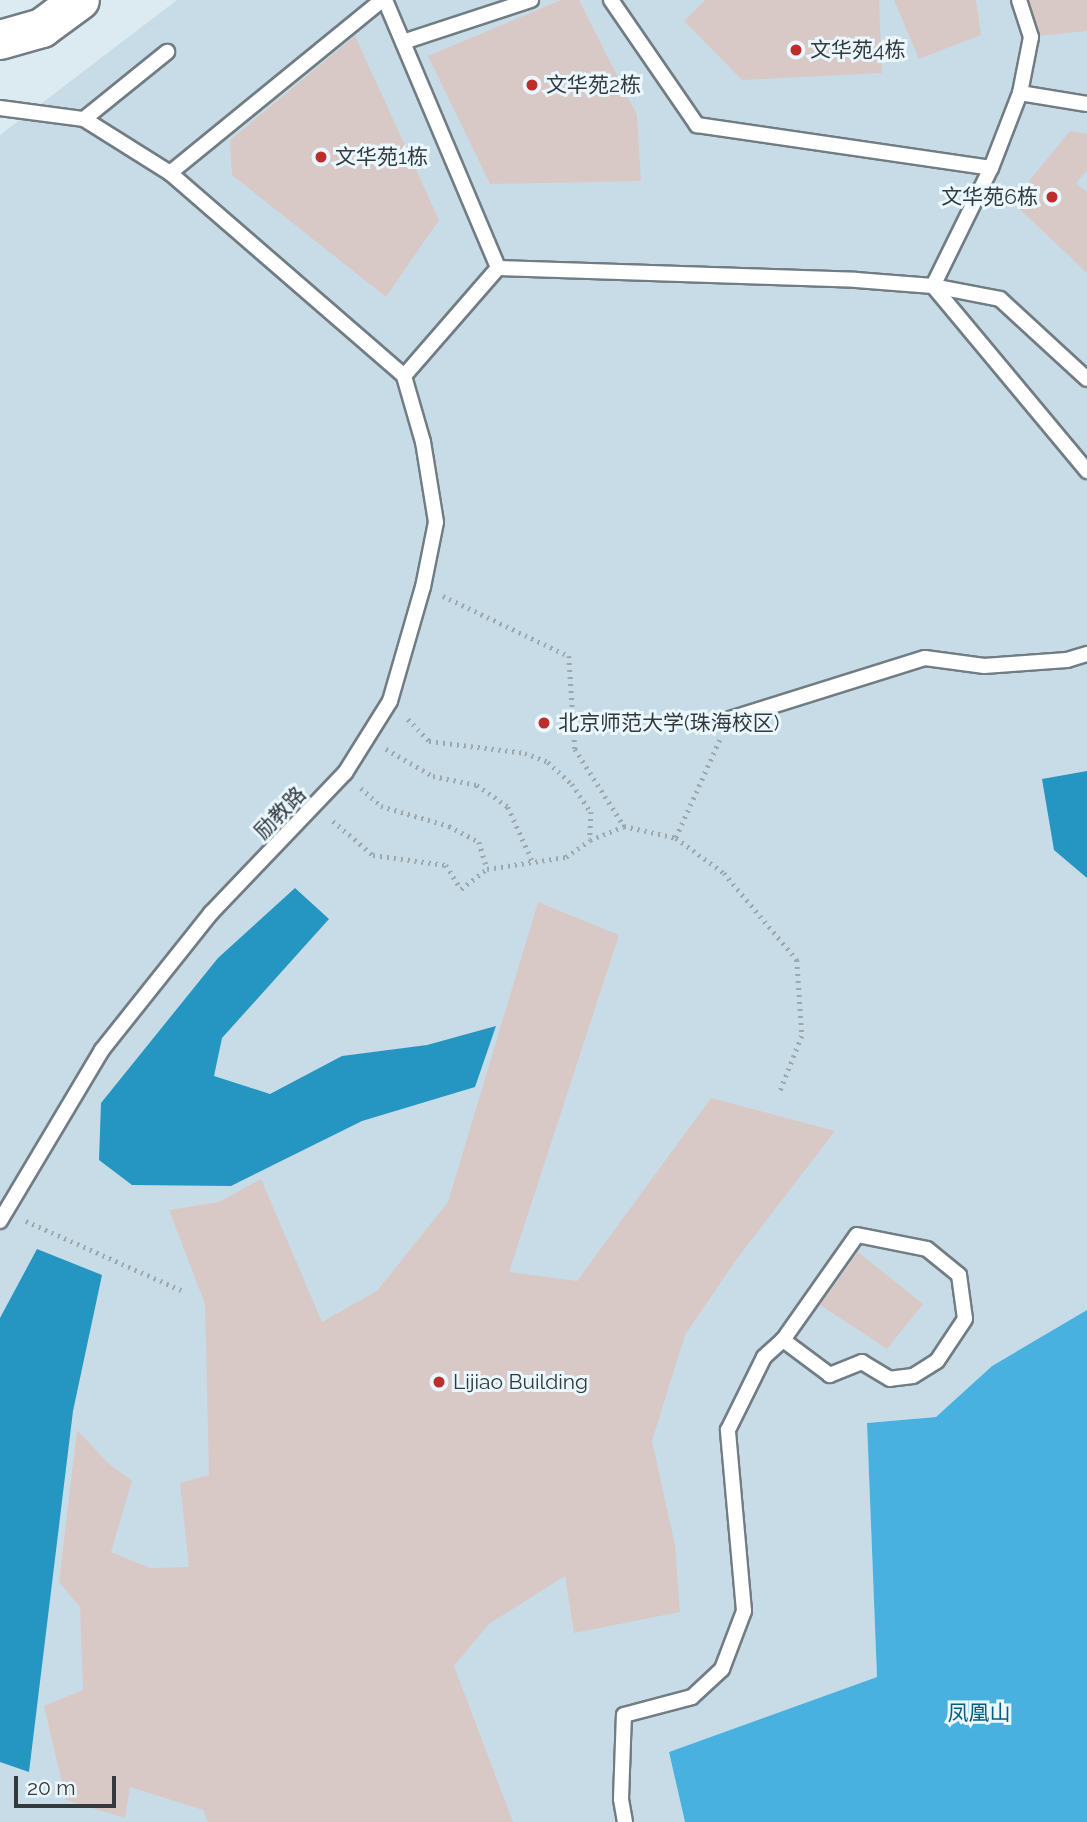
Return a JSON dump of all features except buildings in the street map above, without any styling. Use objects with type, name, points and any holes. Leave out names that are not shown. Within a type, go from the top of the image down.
[{"type":"street","points":[[0,40],[42,28],[79,0]]},
{"type":"lane","points":[[170,173],[384,0],[498,268]]},
{"type":"lane","points":[[403,42],[531,0]]},
{"type":"lane","points":[[611,0],[697,125],[991,168]]},
{"type":"lane","points":[[933,286],[991,168],[1020,93],[1031,37],[1019,0]]},
{"type":"lane","points":[[84,119],[167,52]]},
{"type":"lane","points":[[1020,93],[1087,104]]},
{"type":"lane","points":[[0,108],[84,119],[170,173],[404,376],[498,268]]},
{"type":"lane","points":[[498,268],[843,279],[933,286],[1000,299],[1087,379]]},
{"type":"lane","points":[[933,286],[1087,471]]},
{"type":"lane","name":"励教路","points":[[3,1216],[103,1050],[211,913],[345,773],[390,701],[423,587],[436,522],[424,442],[404,376]]},
{"type":"lane","points":[[730,719],[925,658],[984,666],[1067,660],[1087,654]]},
{"type":"lane","points":[[625,1822],[621,1799],[624,1715],[692,1697],[722,1670],[744,1611],[729,1430],[764,1357],[783,1340],[857,1235],[927,1249],[959,1275],[965,1319],[943,1354],[913,1376],[890,1379],[862,1362],[830,1376],[783,1340]]},
{"type":"path","points":[[423,587],[569,656],[575,749],[624,826]]},
{"type":"path","points":[[390,701],[429,741],[526,753],[548,762],[572,784],[591,812],[590,840]]},
{"type":"path","points":[[676,838],[730,719]]},
{"type":"path","points":[[367,738],[433,776],[477,785],[508,807],[532,860]]},
{"type":"path","points":[[345,773],[382,806],[449,826],[479,842],[487,869]]},
{"type":"path","points":[[316,806],[373,855],[446,865],[461,889],[487,869],[532,860],[566,857],[590,840],[624,826],[676,838],[724,873],[797,960],[802,1036],[779,1094]]},
{"type":"path","points":[[3,1216],[181,1290]]},
{"type":"shaded area","name":"北京师范大学(珠海校区)","points":[[177,0],[1087,0],[1087,1310],[992,1366],[936,1417],[867,1423],[877,1677],[669,1752],[685,1822],[0,1822],[0,135]]},
{"type":"shaded area","points":[[1087,771],[1087,878],[1054,850],[1042,779]]},
{"type":"shaded area","points":[[295,888],[329,919],[222,1038],[214,1076],[270,1094],[342,1056],[427,1045],[496,1026],[475,1087],[362,1121],[231,1186],[132,1185],[99,1160],[101,1103],[218,958]]},
{"type":"shaded area","points":[[37,1249],[102,1275],[73,1411],[29,1772],[0,1762],[0,1318]]},
{"type":"green space","name":"凤凰山","points":[[1087,1310],[1087,1822],[685,1822],[669,1752],[877,1677],[867,1423],[936,1417],[992,1366]]},
{"type":"place","name":"文华苑4栋","points":[[796,50]]},
{"type":"place","name":"文华苑2栋","points":[[532,85]]},
{"type":"place","name":"文华苑1栋","points":[[321,157]]},
{"type":"place","name":"文华苑6栋","points":[[1052,197]]},
{"type":"place","name":"北京师范大学(珠海校区)","points":[[544,723]]},
{"type":"place","name":"Lijiao Building","points":[[439,1382]]}]
